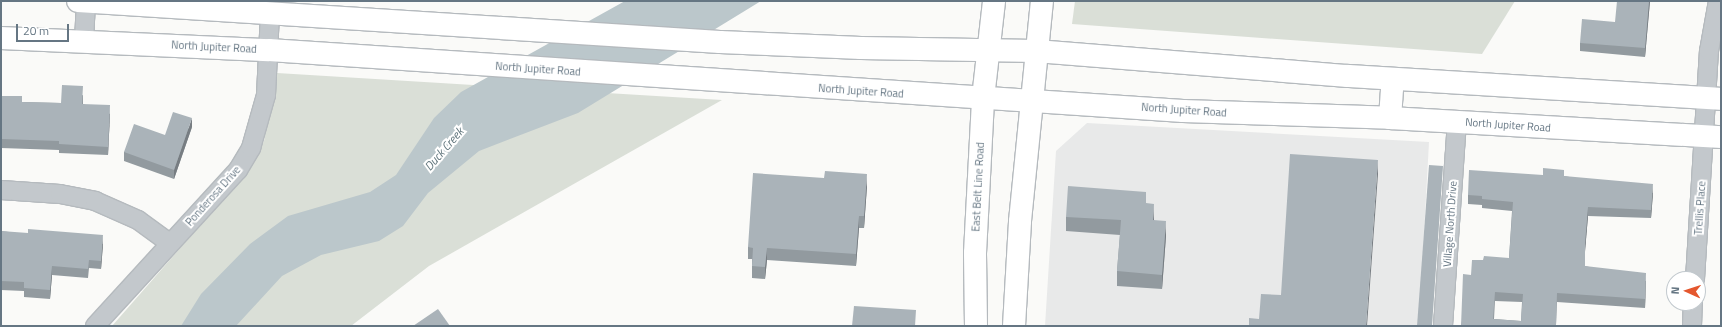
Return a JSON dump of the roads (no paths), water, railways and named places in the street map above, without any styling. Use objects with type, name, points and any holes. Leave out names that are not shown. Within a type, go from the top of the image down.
[{"type":"main road","points":[[84,1],[521,31],[837,47],[1036,51],[1393,78],[1714,98]]},
{"type":"main road","name":"East Belt Line Road","points":[[976,326],[975,253],[983,98],[987,49],[994,1]]},
{"type":"main road","points":[[1014,326],[1030,100],[1041,5]]},
{"type":"main road","name":"North Jupiter Road","points":[[1,38],[269,50],[730,82],[1238,114],[1390,118],[1713,137]]},
{"type":"main road","points":[[1390,118],[1393,78]]},
{"type":"street","points":[[84,1],[84,41]]},
{"type":"street","name":"Trellis Place","points":[[1696,271],[1713,137],[1714,98],[1709,51],[1718,1]]},
{"type":"street","name":"Ponderosa Drive","points":[[95,326],[238,170],[251,148],[266,95],[270,13]]},
{"type":"street","name":"Village North Drive","points":[[1443,326],[1457,122]]},
{"type":"street","points":[[1,190],[60,194],[95,200],[138,220],[170,243]]},
{"type":"street","points":[[1692,326],[1693,311]]},
{"type":"water","name":"Duck Creek","points":[[625,1],[761,1],[578,113],[479,151],[428,193],[403,226],[379,241],[321,255],[282,276],[236,326],[181,326],[201,294],[250,244],[288,216],[370,192],[396,175],[434,118],[461,92]]}]
